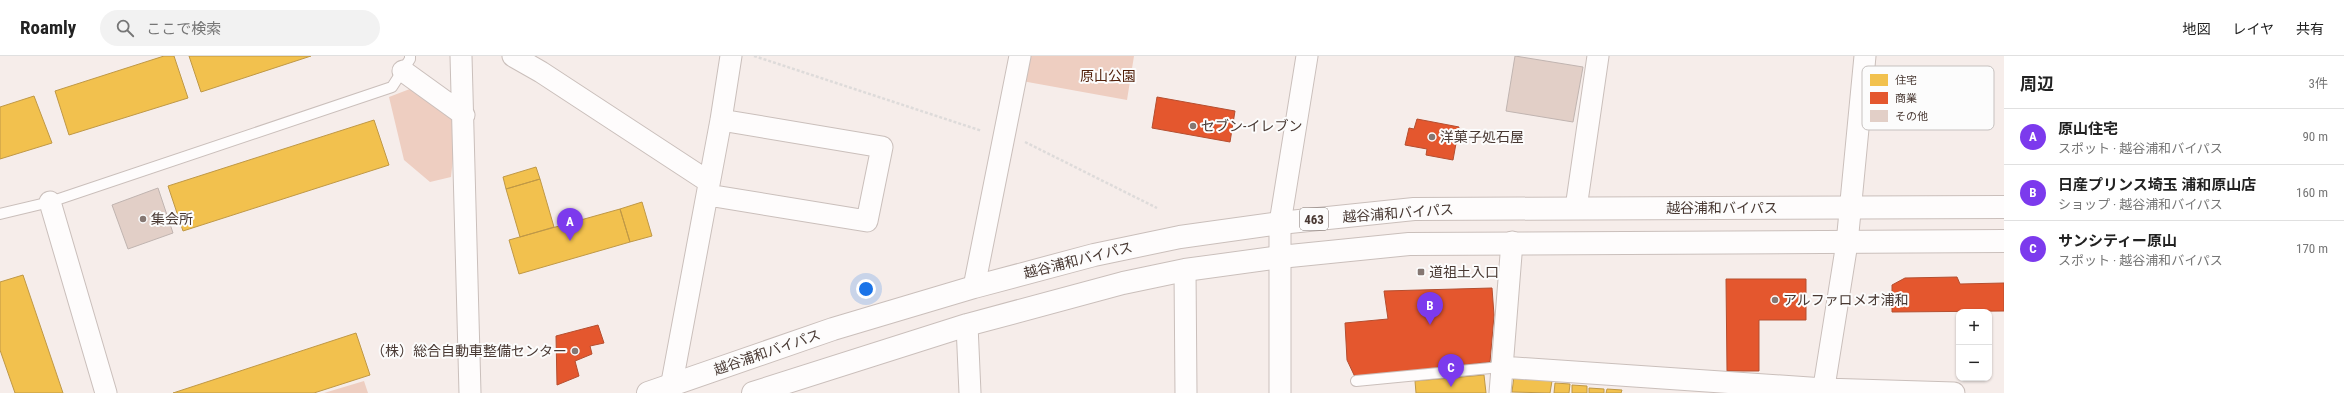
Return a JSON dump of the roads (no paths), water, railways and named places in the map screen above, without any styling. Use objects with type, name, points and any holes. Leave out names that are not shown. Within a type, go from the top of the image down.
[{"type":"highway","name":"越谷浦和バイパス","points":[[648,393],[671,389],[833,328],[974,287],[1094,255],[1180,237],[1280,223],[1414,210],[2004,207]]},
{"type":"highway","points":[[753,393],[967,325],[1123,283],[1185,270],[1280,257],[1409,244],[1512,242],[2004,241]]},
{"type":"street","points":[[461,56],[464,115],[470,393]]},
{"type":"street","points":[[513,56],[546,64],[708,188],[867,221],[882,147],[721,120]]},
{"type":"street","points":[[671,389],[721,120],[731,56]]},
{"type":"street","points":[[974,287],[1020,56]]},
{"type":"street","points":[[1280,393],[1280,223],[1306,56]]},
{"type":"street","points":[[1576,208],[1598,56]]},
{"type":"street","points":[[1864,66],[1865,56]]},
{"type":"street","points":[[406,63],[464,115]]},
{"type":"street","points":[[1823,391],[1847,242],[1862,86]]},
{"type":"street","points":[[50,202],[106,393]]},
{"type":"street","points":[[1500,393],[1512,242]]},
{"type":"street","points":[[1185,270],[1186,393]]},
{"type":"street","points":[[967,325],[970,393]]},
{"type":"street","points":[[1501,367],[1823,391],[1954,393]]},
{"type":"lane","points":[[0,214],[50,202],[392,87],[406,63]]},
{"type":"lane","points":[[1356,381],[1501,367]]},
{"type":"place","name":"セブン-イレブン","points":[[1193,126]]},
{"type":"place","name":"洋菓子処石屋","points":[[1432,137]]},
{"type":"place","name":"集会所","points":[[143,219]]},
{"type":"place","name":"原山住宅","points":[[570,241]]},
{"type":"place","name":"道祖土入口","points":[[1421,272]]},
{"type":"place","name":"アルファロメオ浦和","points":[[1775,300]]},
{"type":"place","name":"日産プリンス埼玉 浦和原山店","points":[[1430,325]]},
{"type":"place","name":"（株）総合自動車整備センター","points":[[575,351]]},
{"type":"place","name":"サンシティー原山","points":[[1451,387]]},
{"type":"park label","name":"原山公園","points":[[1108,76]]}]
